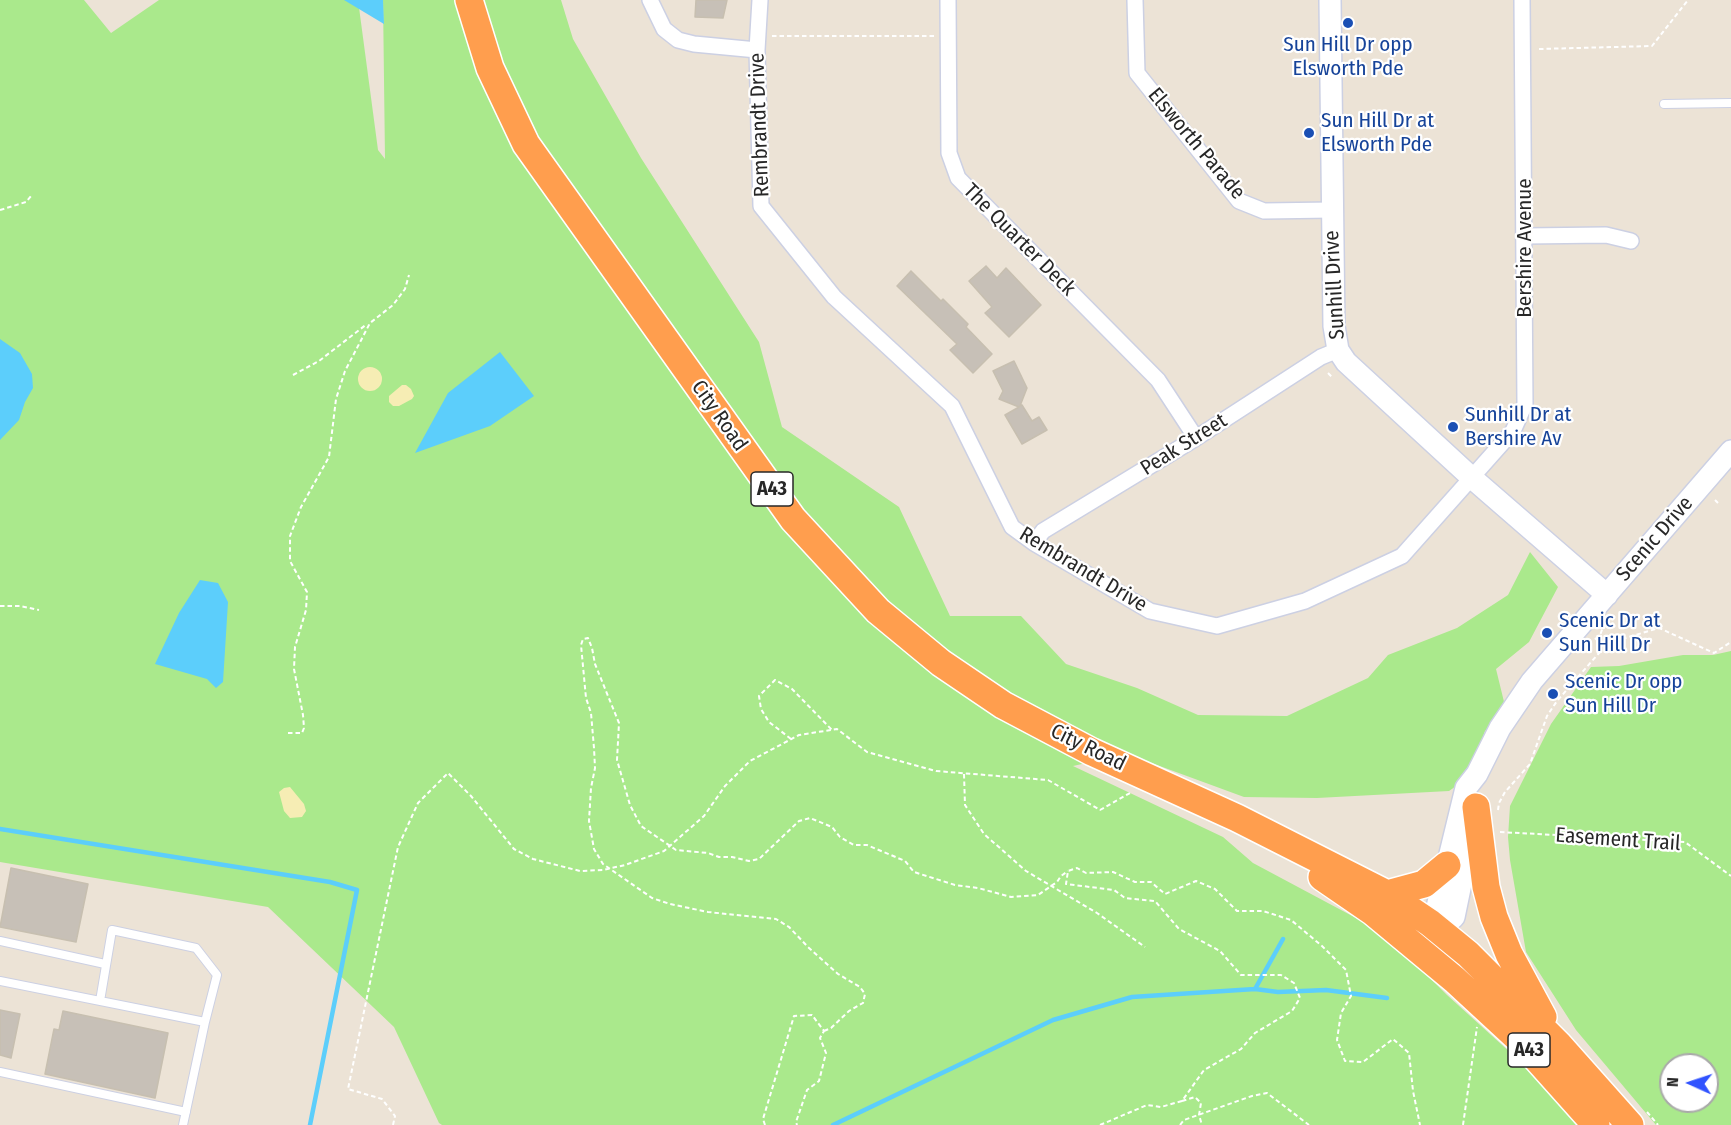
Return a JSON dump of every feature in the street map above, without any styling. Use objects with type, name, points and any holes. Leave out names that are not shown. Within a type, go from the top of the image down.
[{"type":"highway","name":"City Road","points":[[469,0],[490,68],[526,144],[793,519],[878,611],[941,663],[1003,705],[1092,752],[1238,818],[1380,903],[1439,930],[1468,954],[1558,1044],[1637,1117]]},
{"type":"highway","points":[[1487,810],[1485,887],[1494,917],[1509,954],[1558,1044]]},
{"type":"highway","points":[[1380,903],[1424,884],[1448,866]]},
{"type":"highway","name":"City Road","points":[[1380,903],[1455,980],[1521,1041],[1596,1125]]},
{"type":"highway","points":[[1439,930],[1439,946],[1455,980]]},
{"type":"main road","name":"Sunhill Drive","points":[[1330,0],[1334,326],[1338,350],[1346,362],[1472,478],[1606,595]]},
{"type":"main road","name":"Scenic Drive","points":[[1439,930],[1437,907],[1466,788],[1477,774],[1487,751],[1513,708],[1532,681],[1731,451]]},
{"type":"main road","name":"Scenic Drive","points":[[1439,930],[1454,917],[1487,810],[1477,774]]},
{"type":"street","points":[[650,0],[664,29],[678,40],[694,44],[757,50]]},
{"type":"street","name":"Rembrandt Drive","points":[[760,0],[757,50],[761,206],[834,297],[952,406],[1011,527],[1034,543],[1150,611],[1217,626],[1305,601],[1402,556],[1472,478]]},
{"type":"street","name":"The Quarter Deck","points":[[948,0],[949,153],[958,178],[1158,380],[1196,438]]},
{"type":"street","name":"Elsworth Parade","points":[[1135,0],[1137,73],[1239,201],[1264,211],[1332,210]]},
{"type":"street","name":"Bershire Avenue","points":[[1472,478],[1513,431],[1525,404],[1522,0]]},
{"type":"street","points":[[1525,236],[1606,235],[1631,241]]},
{"type":"street","name":"Peak Street","points":[[1034,543],[1043,531],[1196,438],[1321,357],[1338,350]]},
{"type":"lane","points":[[1664,104],[1731,103]]},
{"type":"lane","points":[[100,1001],[112,930],[196,948],[217,975],[183,1125]]},
{"type":"lane","points":[[0,941],[105,964]]},
{"type":"lane","points":[[0,981],[206,1022]]},
{"type":"lane","points":[[0,1072],[186,1112]]},
{"type":"path","points":[[1539,48],[1652,46],[1688,0]]},
{"type":"path","points":[[771,36],[934,36]]},
{"type":"path","points":[[0,210],[26,202],[32,195]]},
{"type":"path","points":[[293,375],[319,361],[393,305],[405,289],[409,276]]},
{"type":"path","points":[[288,733],[302,733],[304,728],[294,669],[295,648],[306,610],[307,592],[290,561],[290,536],[301,507],[329,457],[338,387],[370,323]]},
{"type":"path","points":[[1328,373],[1332,377]]},
{"type":"path","points":[[0,606],[39,610]]},
{"type":"path","points":[[1581,625],[1600,643]]},
{"type":"path","points":[[1600,643],[1659,628],[1714,653],[1731,642]]},
{"type":"path","points":[[797,1125],[807,1090],[819,1081],[826,1053],[820,1038],[824,1031],[863,1003],[865,994],[860,987],[838,975],[789,927],[776,919],[708,912],[670,904],[652,898],[603,864],[594,849],[589,821],[595,768],[591,713],[586,698],[581,645],[583,639],[588,638],[619,723],[617,760],[630,805],[641,826],[676,850],[708,853],[748,861],[759,859],[799,821],[810,818],[831,827],[840,837],[854,845],[867,845],[904,861],[914,872],[955,885],[978,888],[1011,897],[1038,895],[1068,871],[1077,868],[1086,873],[1113,872],[1135,882],[1151,882],[1165,894],[1196,881],[1215,889],[1237,911],[1263,910],[1291,920],[1346,970],[1351,996],[1341,1013],[1337,1040],[1345,1061],[1363,1062],[1393,1039],[1409,1053],[1420,1125]]},
{"type":"path","points":[[1487,810],[1499,803],[1505,792],[1530,764],[1547,716],[1557,701],[1599,653],[1600,643]]},
{"type":"path","points":[[792,739],[769,722],[761,709],[759,696],[775,680],[792,689],[832,730]]},
{"type":"path","points":[[393,1125],[395,1116],[382,1099],[348,1089],[399,847],[418,803],[448,773],[471,796],[514,849],[556,867],[580,871],[608,868],[645,859],[664,851],[704,816],[725,786],[750,761],[799,735],[837,729],[867,752],[936,771],[1048,780],[1100,810],[1154,780]]},
{"type":"path","points":[[964,774],[965,805],[984,834],[1026,871],[1097,913],[1145,947]]},
{"type":"path","name":"Easement Trail","points":[[1496,831],[1532,835],[1685,842],[1731,876]]},
{"type":"path","points":[[1068,871],[1066,884],[1114,890],[1125,898],[1155,901],[1179,929],[1220,951],[1241,975],[1281,975],[1294,983],[1300,998],[1292,1011],[1255,1033],[1241,1049],[1204,1070],[1182,1101]]},
{"type":"path","points":[[1463,1125],[1475,1031],[1486,1009]]},
{"type":"path","points":[[765,1125],[763,1119],[794,1016],[812,1015],[824,1031]]},
{"type":"path","points":[[1180,1125],[1184,1120],[1267,1093],[1309,1125]]},
{"type":"path","points":[[1100,1125],[1147,1105],[1161,1107],[1195,1097],[1201,1103],[1199,1115],[1202,1125]]},
{"type":"path","points":[[1637,1117],[1658,1125]]},
{"type":"green space","points":[[0,0],[84,0],[111,33],[159,0],[358,0],[378,150],[385,159],[383,0],[561,0],[573,39],[641,158],[759,342],[782,427],[899,507],[950,616],[1021,616],[1066,664],[1137,688],[1198,715],[1287,716],[1368,678],[1388,655],[1457,628],[1508,595],[1530,552],[1558,587],[1529,642],[1496,669],[1506,710],[1485,731],[1469,777],[1449,791],[1317,798],[1244,797],[1127,754],[1073,766],[1223,837],[1253,863],[1386,934],[1447,995],[1544,1083],[1580,1125],[442,1125],[439,1123],[394,1027],[268,907],[0,862]]},
{"type":"green space","points":[[1731,651],[1731,1125],[1656,1125],[1576,1030],[1526,952],[1510,860],[1508,837],[1510,806],[1551,724],[1591,667],[1619,666],[1683,655],[1713,655]]},
{"type":"sand","points":[[370,367],[379,370],[382,379],[379,388],[370,391],[361,388],[358,379],[361,370]]},
{"type":"sand","points":[[402,385],[411,389],[414,396],[399,406],[393,406],[389,402],[389,396]]},
{"type":"sand","points":[[290,787],[304,804],[306,811],[302,817],[290,818],[284,811],[279,792]]},
{"type":"water","points":[[344,0],[383,0],[384,24]]},
{"type":"water","points":[[0,339],[20,353],[32,374],[33,388],[19,420],[0,440]]},
{"type":"water","points":[[500,352],[534,396],[490,426],[415,453],[448,393]]},
{"type":"water","points":[[200,580],[218,583],[228,602],[223,682],[216,688],[207,679],[155,664],[179,613]]},
{"type":"building","points":[[696,0],[727,0],[723,18],[695,17]]},
{"type":"building","points":[[986,266],[997,278],[1006,268],[1041,305],[1009,337],[985,313],[992,307],[969,281]]},
{"type":"building","points":[[911,271],[968,324],[966,327],[992,354],[973,373],[950,350],[957,344],[897,286]]},
{"type":"building","points":[[1014,361],[1027,388],[1020,406],[1022,405],[1032,421],[1039,417],[1047,430],[1022,444],[1005,415],[1019,407],[999,399],[1003,391],[993,371]]},
{"type":"building","points":[[11,868],[88,884],[76,942],[0,927]]},
{"type":"building","points":[[0,1010],[20,1014],[11,1058],[0,1055]]},
{"type":"building","points":[[63,1011],[168,1033],[155,1098],[45,1074],[54,1029],[59,1030]]},
{"type":"waterway","points":[[0,829],[330,882],[357,890],[310,1125]]},
{"type":"waterway","points":[[833,1125],[1053,1020],[1132,997],[1255,989],[1283,939]]},
{"type":"waterway","points":[[1255,989],[1278,992],[1326,990],[1387,998]]},
{"type":"place","name":"Sun Hill Dr opp Elsworth Pde","points":[[1348,23]]},
{"type":"place","name":"Sun Hill Dr at Elsworth Pde","points":[[1309,133]]},
{"type":"place","name":"Sunhill Dr at Bershire Av","points":[[1453,427]]},
{"type":"place","name":"Scenic Dr at Sun Hill Dr","points":[[1547,633]]},
{"type":"place","name":"Scenic Dr opp Sun Hill Dr","points":[[1553,694]]}]
